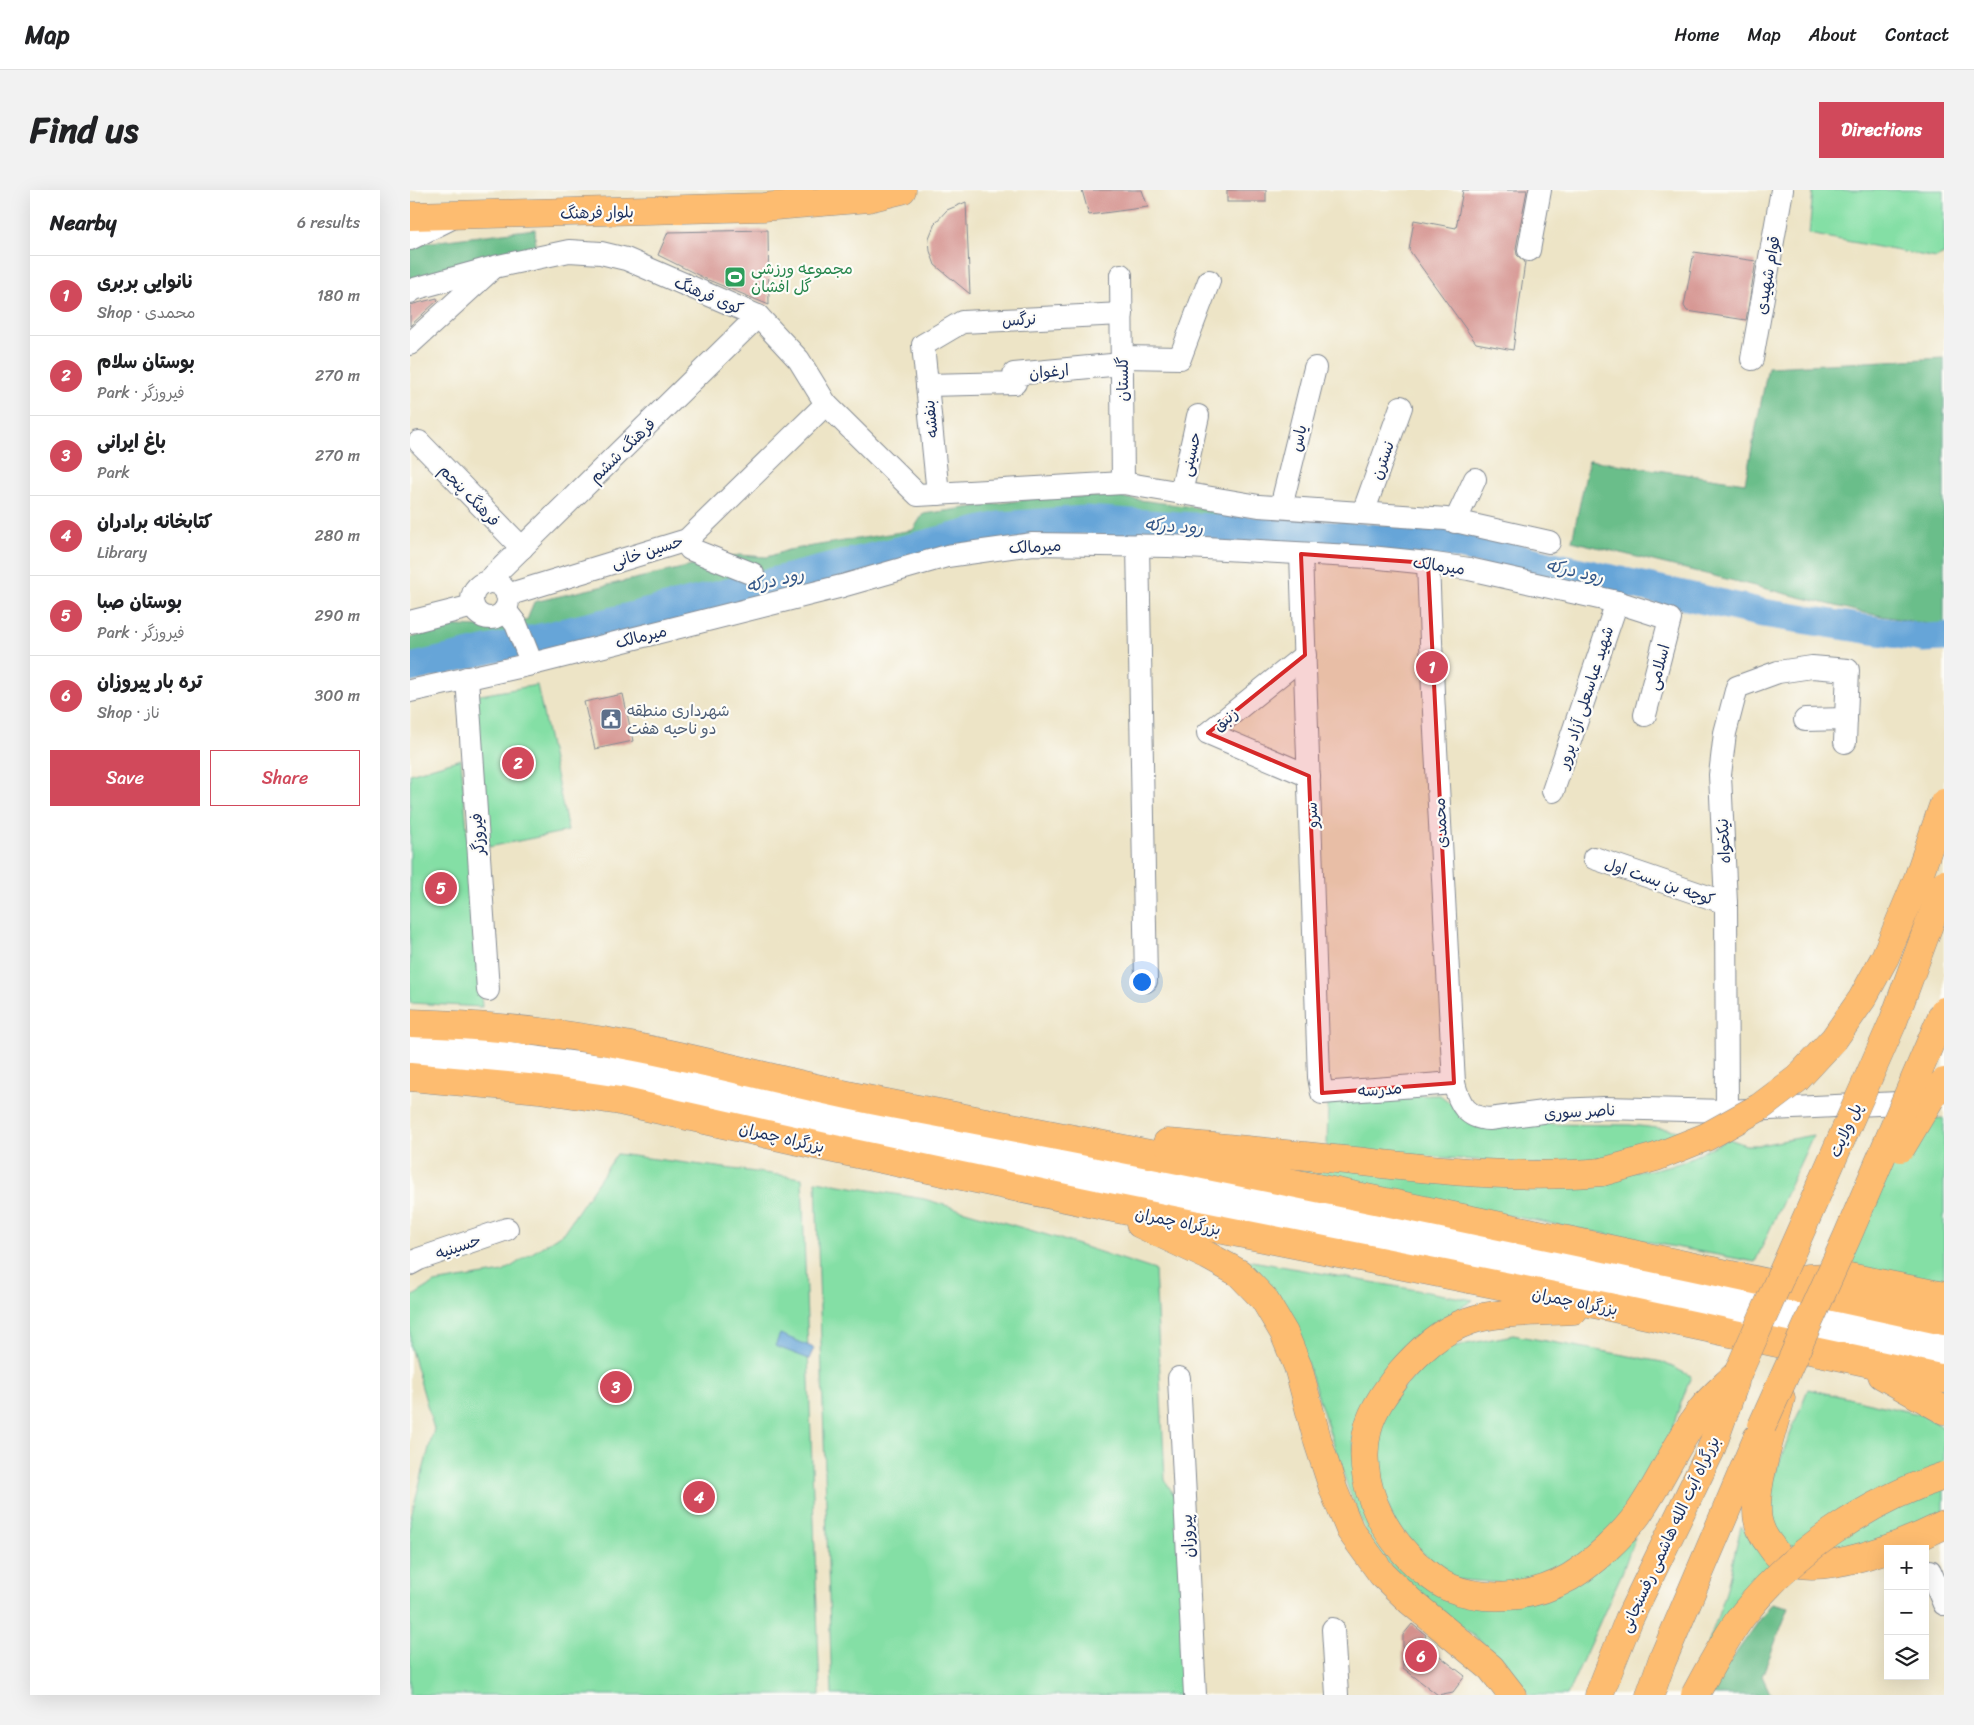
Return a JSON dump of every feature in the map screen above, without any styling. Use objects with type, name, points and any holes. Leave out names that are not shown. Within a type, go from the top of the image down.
[{"type":"main road","name":"بلوار فرهنگ","points":[[410,216],[764,206],[869,198],[902,190]]},
{"type":"main road","points":[[1084,1140],[1132,1140],[1430,1169],[1514,1174],[1564,1175],[1602,1172],[1656,1158],[1706,1137],[1760,1107],[1797,1079],[1834,1039],[1862,999],[1885,957],[1918,878],[1944,803]]},
{"type":"main road","name":"پل ولایت","points":[[1738,1373],[1893,1022],[1944,884]]},
{"type":"main road","points":[[1650,1695],[1662,1661],[1762,1426],[1847,1238],[1944,1011]]},
{"type":"main road","points":[[410,1023],[515,1028],[639,1048],[858,1098],[1084,1140],[1759,1280],[1944,1321]]},
{"type":"main road","name":"بزرگراه چمران","points":[[410,1077],[539,1089],[620,1101],[829,1148],[1103,1206],[1609,1307],[1944,1379]]},
{"type":"main road","points":[[1847,1238],[1934,1094],[1944,1082]]},
{"type":"main road","points":[[1103,1206],[1208,1256],[1239,1273],[1264,1299],[1284,1333],[1298,1368],[1318,1442],[1350,1530],[1382,1574],[1410,1601],[1491,1668],[1512,1695]]},
{"type":"main road","points":[[1759,1280],[1844,1276],[1944,1296]]},
{"type":"main road","points":[[1609,1307],[1496,1316],[1460,1324],[1442,1334],[1416,1354],[1374,1411],[1368,1426],[1365,1443],[1365,1465],[1373,1500],[1387,1530],[1397,1544],[1435,1580],[1462,1591],[1492,1597],[1541,1590],[1569,1577],[1596,1557],[1637,1514],[1702,1409],[1738,1373]]},
{"type":"main road","points":[[1855,1359],[1944,1410]]},
{"type":"main road","points":[[1788,1369],[1759,1486],[1757,1510],[1763,1536],[1779,1556],[1790,1562],[1803,1564],[1816,1565],[1839,1562],[1886,1549],[1944,1525]]},
{"type":"main road","name":"بزرگراه آیت الله هاشمی رفسنجانی","points":[[1599,1695],[1629,1619],[1710,1452],[1738,1373]]},
{"type":"main road","points":[[1695,1695],[1742,1616],[1778,1577],[1824,1538],[1859,1513],[1899,1492],[1944,1476]]},
{"type":"street","points":[[1529,250],[1540,190]]},
{"type":"street","name":"قوام شهیدی","points":[[1752,359],[1782,190]]},
{"type":"street","points":[[410,239],[461,214]]},
{"type":"street","name":"کوی فرهنگ","points":[[410,292],[414,289],[494,267],[568,250],[601,253],[626,259],[758,316],[799,360],[826,404],[918,495],[938,494]]},
{"type":"street","points":[[410,344],[494,267]]},
{"type":"street","name":"گلستان","points":[[1121,275],[1123,483]]},
{"type":"street","points":[[1122,361],[1180,358],[1209,281]]},
{"type":"street","name":"نرگس","points":[[923,345],[962,322],[1122,314]]},
{"type":"street","name":"فرهنگ ششم","points":[[486,583],[758,316]]},
{"type":"street","name":"بنفشه","points":[[923,345],[938,494]]},
{"type":"street","name":"ارغوان","points":[[927,385],[1015,382],[1014,374],[1122,361]]},
{"type":"street","name":"یاس","points":[[1281,508],[1315,368]]},
{"type":"street","name":"حسین خانی","points":[[510,610],[687,540],[826,404]]},
{"type":"street","name":"نسترن","points":[[1363,513],[1401,407]]},
{"type":"street","name":"حسینی","points":[[1181,493],[1198,416]]},
{"type":"street","name":"فرهنگ پنجم","points":[[419,442],[522,548]]},
{"type":"street","points":[[1455,522],[1475,479]]},
{"type":"street","points":[[938,494],[1123,483],[1259,506],[1455,522],[1549,542]]},
{"type":"street","points":[[687,540],[690,549],[753,574]]},
{"type":"street","name":"میرمالک","points":[[410,690],[467,678],[529,656],[842,586],[947,556],[1033,544],[1138,545],[1428,563],[1469,569],[1617,602],[1670,619]]},
{"type":"street","points":[[1138,545],[1146,981]]},
{"type":"street","name":"سرو","points":[[1301,554],[1319,1077]]},
{"type":"street","name":"محمدی","points":[[1428,563],[1454,1083]]},
{"type":"street","points":[[510,610],[497,617],[485,618],[473,606],[473,594],[481,585],[486,583],[502,586],[529,656]]},
{"type":"street","name":"شهید عباسعلی آزاد پرور","points":[[1553,791],[1617,602]]},
{"type":"street","points":[[410,622],[473,606]]},
{"type":"street","name":"اسلامی","points":[[1645,716],[1670,619]]},
{"type":"street","name":"زنبق","points":[[1305,655],[1208,733],[1309,776]]},
{"type":"street","name":"نیکخواه","points":[[1727,1111],[1726,903],[1720,775],[1725,733],[1737,687],[1778,672],[1812,667],[1848,670],[1846,719]]},
{"type":"street","name":"فیروزگر","points":[[467,678],[488,990]]},
{"type":"street","points":[[1805,720],[1846,719],[1844,742]]},
{"type":"street","name":"کوچه بن بست اول","points":[[1594,858],[1726,903]]},
{"type":"street","points":[[410,1042],[660,1074],[791,1098],[1197,1193],[1944,1359]]},
{"type":"street","points":[[410,1062],[517,1071],[713,1102],[1197,1193],[1944,1341]]},
{"type":"street","name":"مدرسه","points":[[1319,1077],[1322,1094],[1454,1083]]},
{"type":"street","name":"ناصر سوری","points":[[1454,1083],[1458,1098],[1464,1108],[1479,1119],[1489,1120],[1559,1110],[1604,1108],[1727,1111],[1944,1100]]},
{"type":"street","name":"حسینیه","points":[[410,1264],[507,1229]]},
{"type":"street","name":"پیروزان","points":[[1179,1378],[1195,1695]]},
{"type":"street","points":[[1930,1570],[1944,1604]]},
{"type":"street","points":[[1334,1629],[1337,1695]]},
{"type":"highlighted area","points":[[1301,554],[1428,563],[1454,1083],[1322,1093],[1309,776],[1208,733],[1305,655]]},
{"type":"green space","points":[[1813,190],[1944,190],[1944,254],[1936,258],[1809,234]]},
{"type":"green space","points":[[535,229],[536,253],[410,287],[410,246]]},
{"type":"green space","points":[[1944,358],[1944,627],[1860,612],[1572,541],[1589,460],[1745,483],[1768,367]]},
{"type":"green space","points":[[1109,496],[1224,511],[1223,518],[1038,513],[542,624],[410,658],[410,638],[458,626],[501,628],[527,620],[534,602],[739,555],[767,557],[788,550],[913,530],[923,514],[1038,498]]},
{"type":"green space","points":[[537,685],[568,831],[489,847],[475,696]]},
{"type":"green space","points":[[461,759],[482,1007],[410,1003],[410,774]]},
{"type":"green space","points":[[1440,1095],[1449,1102],[1536,1124],[1630,1125],[1675,1130],[1688,1135],[1644,1152],[1556,1166],[1327,1149],[1328,1104],[1332,1097]]},
{"type":"green space","points":[[1944,1118],[1944,1292],[1843,1272],[1910,1120]]},
{"type":"green space","points":[[1813,1135],[1755,1262],[1415,1198],[1288,1171],[1298,1162],[1646,1171],[1680,1163],[1729,1139],[1746,1145],[1760,1145]]},
{"type":"green space","points":[[617,1154],[802,1178],[820,1695],[410,1695],[410,1520],[434,1429],[410,1346],[410,1298],[434,1283],[503,1272],[563,1233]]},
{"type":"green space","points":[[816,1181],[924,1199],[1057,1238],[1155,1270],[1165,1480],[1178,1502],[1186,1695],[832,1695]]},
{"type":"green space","points":[[1235,1258],[1473,1300],[1429,1328],[1375,1389],[1353,1432],[1356,1486],[1372,1529],[1496,1604],[1635,1537],[1622,1573],[1567,1695],[1529,1695],[1503,1659],[1405,1582],[1372,1546],[1348,1488],[1307,1363]]},
{"type":"green space","points":[[1513,1335],[1662,1362],[1691,1376],[1668,1439],[1630,1513],[1575,1565],[1530,1585],[1447,1579],[1394,1522],[1378,1480],[1374,1446],[1389,1402],[1441,1349]]},
{"type":"green space","points":[[1808,1389],[1919,1414],[1935,1422],[1944,1430],[1944,1511],[1913,1529],[1825,1558],[1776,1540],[1766,1496]]},
{"type":"green space","points":[[1741,1526],[1760,1550],[1778,1562],[1695,1682],[1726,1592]]},
{"type":"green space","points":[[1772,1603],[1789,1607],[1762,1676],[1771,1695],[1710,1695],[1715,1682]]},
{"type":"water","points":[[780,1334],[814,1348],[809,1359],[775,1346]]},
{"type":"building","points":[[1082,190],[1142,190],[1148,207],[1089,215]]},
{"type":"building","points":[[1227,190],[1266,190],[1266,202],[1227,202]]},
{"type":"building","points":[[1463,190],[1527,190],[1516,248],[1517,255],[1525,262],[1513,350],[1476,343],[1409,250],[1414,220],[1456,228]]},
{"type":"building","points":[[966,202],[970,294],[935,265],[930,251],[929,238],[935,223],[947,210]]},
{"type":"building","name":"مجموعه ورزشی گل افشان","points":[[768,230],[769,305],[706,279],[658,255],[668,232]]},
{"type":"building","points":[[1694,252],[1756,261],[1746,320],[1687,311],[1684,306]]},
{"type":"building","points":[[437,298],[438,300],[410,326],[410,305]]},
{"type":"building","points":[[623,694],[633,741],[595,749],[584,702]]},
{"type":"building","points":[[1412,1624],[1426,1635],[1423,1643],[1465,1676],[1453,1692],[1438,1695],[1403,1668],[1403,1635]]},
{"type":"waterway","name":"رود درکه","points":[[410,668],[614,621],[999,526],[1085,520],[1450,543],[1763,613],[1923,638],[1944,637]]},
{"type":"place","name":"مجموعه ورزشی گل افشان","points":[[735,277]]},
{"type":"place","name":"نانوایی بربری","points":[[1432,667]]},
{"type":"place","name":"شهرداری منطقه دو ناحیه هفت","points":[[611,719]]},
{"type":"place","name":"بوستان سلام","points":[[518,763]]},
{"type":"place","name":"بوستان صبا","points":[[441,888]]},
{"type":"place","name":"باغ ایرانی","points":[[616,1387]]},
{"type":"place","name":"کتابخانه برادران","points":[[699,1497]]},
{"type":"place","name":"تره بار پیروزان","points":[[1421,1656]]}]
